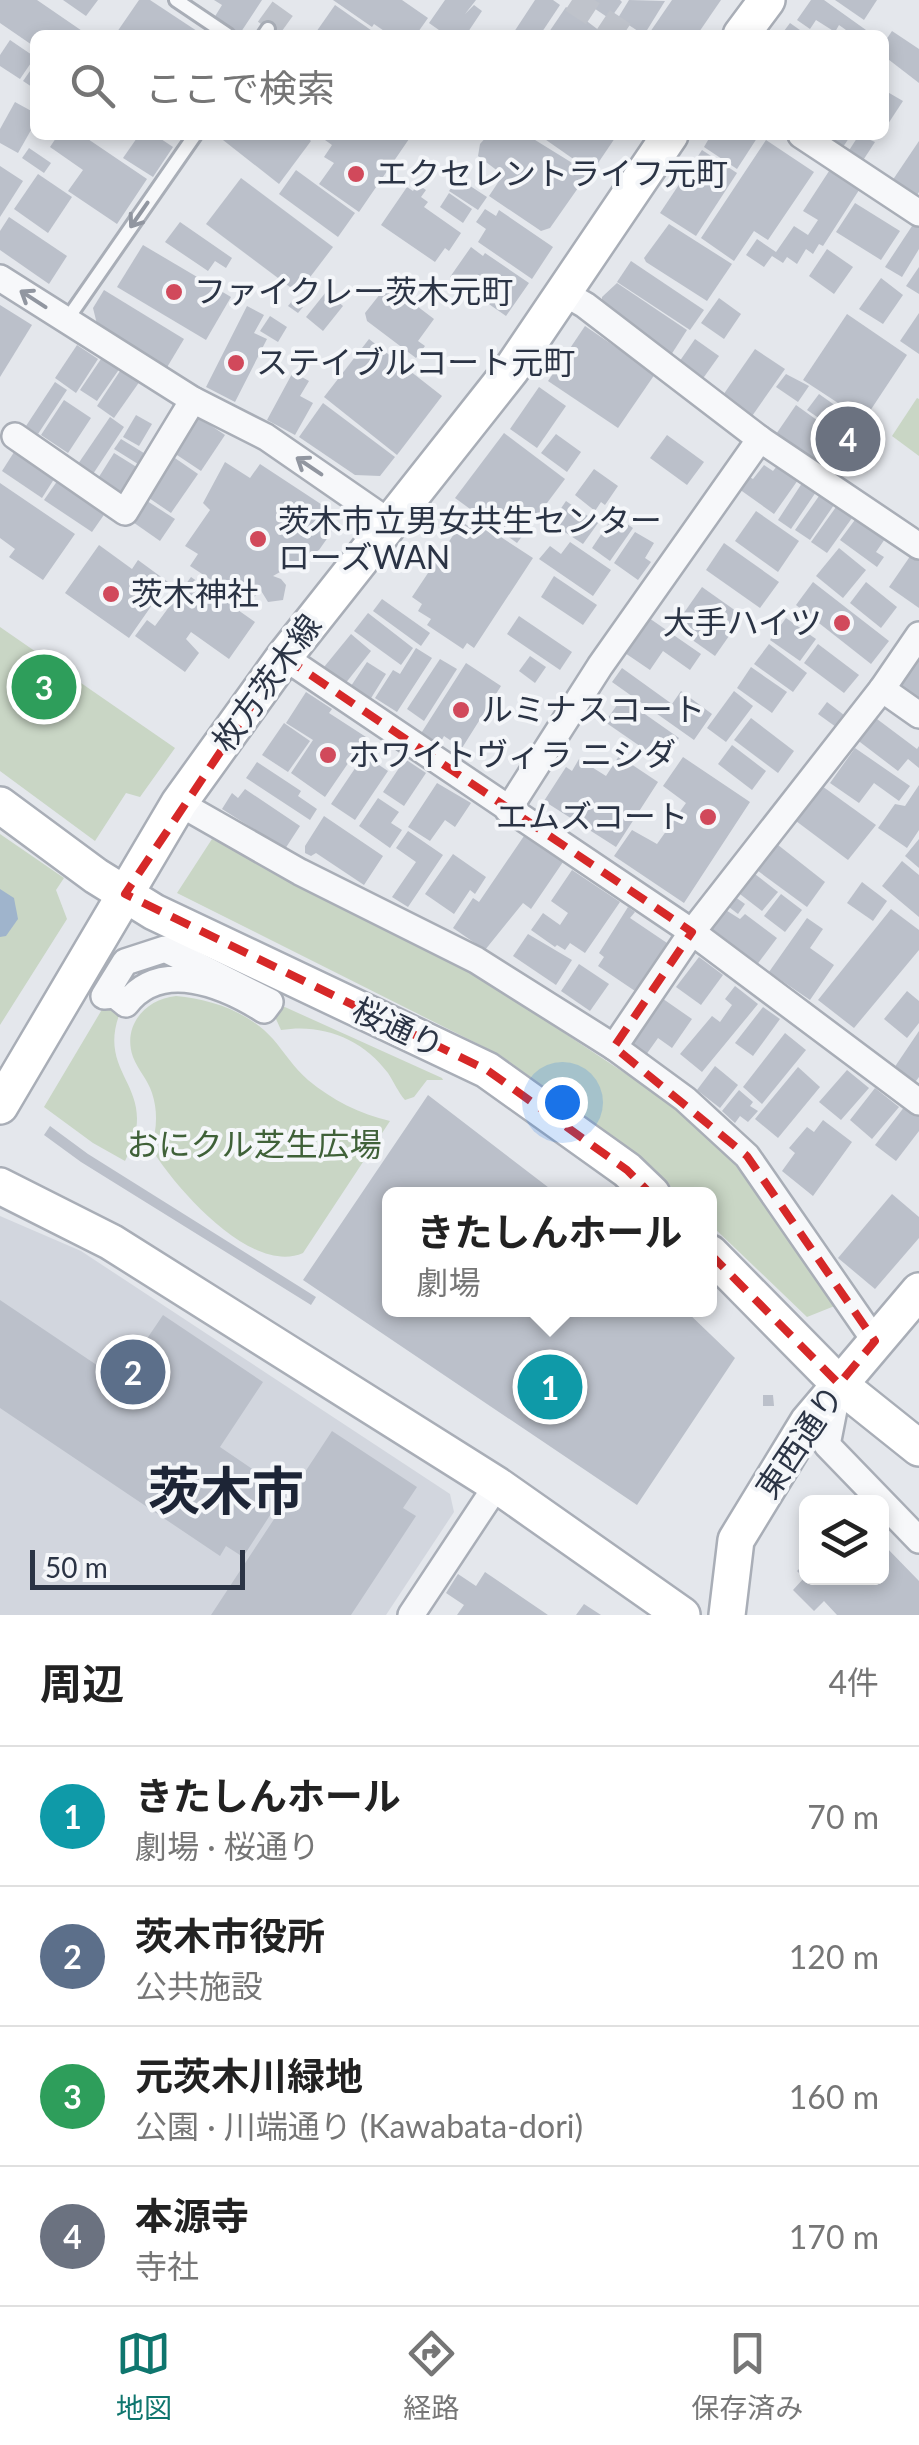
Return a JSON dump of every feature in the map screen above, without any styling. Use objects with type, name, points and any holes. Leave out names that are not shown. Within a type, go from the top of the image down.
[{"type":"street","points":[[745,30],[767,0]]},
{"type":"street","name":"枚方茨木線","points":[[0,1106],[174,811],[284,657],[512,370],[667,140]]},
{"type":"street","points":[[809,140],[919,213]]},
{"type":"street","points":[[0,278],[193,400],[266,438],[389,522]]},
{"type":"street","points":[[564,293],[586,305],[760,439],[919,546]]},
{"type":"street","points":[[15,436],[125,512],[193,400]]},
{"type":"street","points":[[508,810],[600,666],[760,439]]},
{"type":"street","points":[[614,1047],[692,932],[919,636]]},
{"type":"street","points":[[284,657],[692,932],[919,1102]]},
{"type":"street","points":[[882,689],[919,716]]},
{"type":"street","name":"桜通り","points":[[0,805],[132,882],[154,912],[487,1070],[627,1170],[645,1187]]},
{"type":"street","points":[[174,811],[476,960],[614,1047],[685,1100],[747,1156],[875,1341]]},
{"type":"street","points":[[165,949],[270,1002],[264,1010],[217,986],[176,978],[145,986],[126,1004],[111,995],[104,996],[125,962],[165,949]]},
{"type":"street","points":[[0,1186],[111,1242],[497,1485],[682,1615]]},
{"type":"street","points":[[717,1261],[839,1384],[919,1448]]},
{"type":"street","name":"東西通り","points":[[727,1615],[736,1540],[808,1422],[919,1292]]},
{"type":"street","points":[[839,1384],[827,1445],[919,1540]]},
{"type":"street","points":[[411,1615],[497,1485]]},
{"type":"lane","points":[[176,0],[221,30]]},
{"type":"lane","points":[[66,321],[192,140]]},
{"type":"highlighted area","points":[[284,657],[692,932],[614,1047],[747,1156],[875,1341],[839,1384],[627,1170],[487,1070],[125,894]]},
{"type":"shaded area","points":[[0,1216],[81,1251],[450,1494],[454,1512],[386,1615],[0,1615]]},
{"type":"green space","points":[[919,399],[919,456],[892,436]]},
{"type":"green space","points":[[0,627],[175,748],[140,797],[126,793],[95,841],[0,771]]},
{"type":"green space","points":[[0,834],[64,878],[56,890],[67,919],[0,1025]]},
{"type":"green space","points":[[212,839],[469,970],[676,1107],[733,1162],[837,1305],[807,1317],[717,1231],[717,1187],[671,1187],[639,1157],[500,1055],[177,893]]},
{"type":"green space","name":"おにクル芝生広場","points":[[176,996],[216,1004],[253,1021],[317,1087],[357,1110],[390,1121],[303,1253],[282,1257],[238,1240],[195,1204],[151,1148],[155,1107],[150,1088],[133,1057],[131,1035],[146,1008]]},
{"type":"green space","points":[[107,1001],[121,1010],[115,1052],[137,1115],[135,1135],[125,1161],[44,1107]]},
{"type":"green space","points":[[276,1003],[443,1080],[427,1080],[414,1097],[405,1100],[378,1061],[354,1043],[312,1029],[281,1030],[271,1008]]},
{"type":"water","points":[[0,889],[14,898],[18,919],[6,936],[0,937]]},
{"type":"building","points":[[0,0],[37,0],[81,30],[30,30],[30,44],[0,23]]},
{"type":"building","points":[[63,0],[98,0],[86,16]]},
{"type":"building","points":[[139,0],[150,0],[195,30],[118,30]]},
{"type":"building","points":[[214,0],[262,0],[242,30],[232,30],[214,18],[222,5]]},
{"type":"building","points":[[333,0],[402,0],[428,18],[420,30],[383,30],[374,24],[372,27]]},
{"type":"building","points":[[445,0],[476,0],[465,14],[474,5],[482,11],[469,30],[439,30],[429,23]]},
{"type":"building","points":[[535,0],[553,0],[560,5],[543,30],[515,30]]},
{"type":"building","points":[[582,0],[620,0],[622,2],[610,19]]},
{"type":"building","points":[[629,0],[665,1],[647,30],[636,30],[618,18]]},
{"type":"building","points":[[672,0],[721,0],[700,30],[651,30]]},
{"type":"building","points":[[811,0],[824,0],[866,30],[846,30],[839,25],[832,30],[816,20],[810,29],[797,20]]},
{"type":"building","points":[[835,0],[877,0],[864,20]]},
{"type":"building","points":[[335,5],[371,30],[318,30]]},
{"type":"building","points":[[566,7],[598,30],[550,30]]},
{"type":"building","points":[[892,31],[919,49],[919,83],[889,60]]},
{"type":"building","points":[[10,40],[30,54],[30,64],[20,79],[0,66],[0,55]]},
{"type":"building","points":[[889,93],[903,101],[889,122]]},
{"type":"building","points":[[15,102],[30,110],[30,132],[18,153],[0,143],[0,129]]},
{"type":"building","points":[[55,140],[89,140],[147,179],[117,224],[68,191],[83,170],[50,147]]},
{"type":"building","points":[[136,140],[162,140],[173,147],[153,177],[123,158]]},
{"type":"building","points":[[223,140],[310,140],[279,184]]},
{"type":"building","name":"エクセレントライフ元町","points":[[325,140],[408,140],[359,212],[319,184],[334,163],[324,157],[332,145]]},
{"type":"building","points":[[484,140],[535,140],[582,169],[585,178],[550,228],[541,231],[489,196],[503,175],[478,156]]},
{"type":"building","points":[[546,140],[614,140],[592,172]]},
{"type":"building","points":[[708,140],[756,140],[737,169],[704,147]]},
{"type":"building","points":[[766,140],[814,172],[768,240],[754,231],[734,261],[701,238]]},
{"type":"building","points":[[820,140],[848,140],[839,153]]},
{"type":"building","points":[[856,140],[875,142],[860,165],[846,155]]},
{"type":"building","points":[[919,141],[919,192],[912,203],[888,187]]},
{"type":"building","points":[[29,148],[51,163],[44,173],[22,158]]},
{"type":"building","points":[[702,150],[737,173],[696,236],[660,213]]},
{"type":"building","points":[[0,166],[23,181],[0,217]]},
{"type":"building","points":[[831,168],[861,187],[823,246],[819,244],[813,254],[806,249],[797,264],[787,257],[783,263],[772,256],[764,267],[746,255],[757,239],[776,252],[794,226],[808,235],[818,220],[803,211]]},
{"type":"building","points":[[296,170],[355,213],[338,237],[279,194]]},
{"type":"building","points":[[38,174],[72,197],[48,233],[14,209]]},
{"type":"building","points":[[241,178],[333,247],[298,293],[206,224]]},
{"type":"building","points":[[458,178],[487,197],[478,210],[449,191]]},
{"type":"building","points":[[417,184],[426,190],[421,197],[428,202],[424,207],[461,233],[449,251],[445,248],[435,262],[381,225],[407,187],[413,191]]},
{"type":"building","points":[[449,193],[472,209],[463,223],[440,207]]},
{"type":"building","points":[[855,203],[900,231],[881,260],[836,232]]},
{"type":"building","points":[[485,209],[496,216],[499,210],[553,247],[532,279],[478,242],[486,229],[476,222]]},
{"type":"building","points":[[9,217],[67,256],[49,284],[0,250],[0,231]]},
{"type":"building","points":[[180,222],[232,258],[226,268],[215,261],[208,271],[165,242]]},
{"type":"building","points":[[914,223],[919,226],[919,249],[902,277],[885,267]]},
{"type":"building","points":[[669,224],[732,264],[707,301],[644,258]]},
{"type":"building","name":"ファイクレー茨木元町","points":[[143,245],[231,297],[206,340],[117,287]]},
{"type":"building","points":[[471,247],[529,283],[506,316],[450,277]]},
{"type":"building","points":[[827,249],[853,267],[834,294],[809,276]]},
{"type":"building","points":[[631,261],[704,310],[690,330],[617,282]]},
{"type":"building","points":[[919,267],[919,294],[906,286]]},
{"type":"building","points":[[881,278],[903,295],[883,324],[859,309]]},
{"type":"building","points":[[617,283],[687,330],[671,355],[602,302],[602,297]]},
{"type":"building","points":[[388,284],[434,319],[418,341],[425,346],[416,358],[367,321],[365,313]]},
{"type":"building","points":[[104,290],[184,339],[166,369],[98,328],[93,308]]},
{"type":"building","points":[[326,292],[343,306],[323,331],[306,317]]},
{"type":"building","points":[[719,298],[741,314],[724,339],[701,323]]},
{"type":"building","points":[[293,300],[303,307],[298,313],[288,306]]},
{"type":"building","points":[[0,305],[32,325],[0,377]]},
{"type":"building","name":"ステイブルコート元町","points":[[247,306],[264,315],[254,333],[267,339],[235,402],[206,387]]},
{"type":"building","points":[[919,313],[919,354],[900,341]]},
{"type":"building","points":[[847,314],[907,355],[864,420],[803,380]]},
{"type":"building","points":[[270,316],[287,327],[278,342],[260,331]]},
{"type":"building","points":[[585,326],[655,374],[618,428],[548,381]]},
{"type":"building","points":[[369,339],[442,396],[397,455],[324,397]]},
{"type":"building","points":[[695,339],[719,356],[699,384],[675,368]]},
{"type":"building","points":[[77,345],[98,359],[76,393],[55,378]]},
{"type":"building","points":[[755,349],[785,369],[750,419],[721,398]]},
{"type":"building","points":[[103,356],[120,368],[97,401],[80,390]]},
{"type":"building","points":[[122,368],[140,381],[114,418],[97,406]]},
{"type":"building","points":[[293,372],[309,381],[300,396],[313,403],[295,435],[267,420]]},
{"type":"building","points":[[786,374],[809,386],[798,402],[776,387]]},
{"type":"building","points":[[55,382],[67,390],[38,434],[26,426]]},
{"type":"building","points":[[539,387],[566,406],[537,448],[510,429]]},
{"type":"building","points":[[819,394],[853,418],[842,434],[807,410]]},
{"type":"building","points":[[64,400],[91,418],[68,453],[41,435]]},
{"type":"building","points":[[323,403],[395,457],[380,476],[355,475],[299,437]]},
{"type":"building","points":[[796,405],[846,441],[820,478],[770,443]]},
{"type":"building","points":[[136,415],[152,424],[139,446],[123,437]]},
{"type":"building","points":[[110,417],[124,427],[93,474],[78,464]]},
{"type":"building","points":[[198,417],[225,435],[201,471],[174,453]]},
{"type":"building","points":[[504,433],[565,479],[517,543],[455,498]]},
{"type":"building","points":[[556,434],[581,452],[567,472],[541,453]]},
{"type":"building","points":[[667,435],[704,462],[687,485],[650,458]]},
{"type":"building","points":[[121,439],[152,458],[146,469],[114,449]]},
{"type":"building","points":[[16,449],[56,476],[42,498],[2,471]]},
{"type":"building","points":[[114,453],[143,471],[127,498],[97,480]]},
{"type":"building","points":[[172,456],[198,474],[171,513],[146,496]]},
{"type":"building","name":"茨木市立男女共生センター ローズWAN","points":[[225,462],[250,478],[260,464],[333,512],[331,533],[319,550],[273,576],[286,585],[283,600],[268,602],[260,589],[249,605],[190,566],[198,554],[185,546],[210,510],[203,503]]},
{"type":"building","points":[[764,465],[773,471],[777,466],[798,480],[774,514],[739,489],[748,476],[753,479]]},
{"type":"building","points":[[594,469],[618,486],[605,505],[601,502],[595,511],[575,495]]},
{"type":"building","points":[[60,477],[108,509],[92,532],[44,500]]},
{"type":"building","points":[[806,477],[820,486],[791,529],[778,520]]},
{"type":"building","points":[[0,483],[75,534],[43,580],[9,557],[15,549],[0,538]]},
{"type":"building","points":[[824,489],[838,499],[810,540],[795,530]]},
{"type":"building","points":[[144,499],[175,519],[160,541],[130,520]]},
{"type":"building","points":[[841,500],[857,511],[827,553],[811,542]]},
{"type":"building","points":[[566,501],[598,523],[583,544],[551,523]]},
{"type":"building","points":[[756,511],[799,541],[778,572],[735,541]]},
{"type":"building","points":[[860,513],[889,533],[876,552],[884,557],[877,567],[840,540]]},
{"type":"building","points":[[614,515],[633,528],[610,561],[592,548]]},
{"type":"building","points":[[462,522],[476,531],[481,524],[533,558],[474,648],[467,643],[463,649],[427,625],[431,619],[418,611],[422,604],[412,597]]},
{"type":"building","points":[[635,532],[654,543],[645,558],[651,562],[638,580],[614,563]]},
{"type":"building","points":[[570,542],[611,570],[593,596],[539,559],[550,546],[561,554]]},
{"type":"building","points":[[724,543],[779,582],[760,608],[706,570]]},
{"type":"building","points":[[99,545],[132,569],[138,560],[168,582],[129,638],[65,593]]},
{"type":"building","points":[[839,548],[866,570],[843,598],[816,576]]},
{"type":"building","points":[[913,552],[919,556],[919,608],[889,587]]},
{"type":"building","points":[[554,576],[597,605],[583,625],[541,597]]},
{"type":"building","points":[[191,577],[255,622],[229,659],[191,632],[186,639],[199,653],[185,672],[135,636],[147,620],[155,626]]},
{"type":"building","name":"大手ハイツ","points":[[813,582],[889,641],[871,664],[796,605]]},
{"type":"building","points":[[866,582],[897,607],[881,628],[850,603]]},
{"type":"building","points":[[702,587],[743,616],[715,656],[674,627]]},
{"type":"building","points":[[382,599],[430,633],[421,646],[373,611]]},
{"type":"building","points":[[368,613],[413,648],[401,665],[354,631]]},
{"type":"building","points":[[519,616],[572,652],[560,670],[507,634]]},
{"type":"building","points":[[649,618],[701,654],[690,670],[663,651],[650,670],[625,653]]},
{"type":"building","points":[[786,618],[816,639],[800,661],[770,640]]},
{"type":"building","points":[[351,634],[371,651],[341,689],[320,672]]},
{"type":"building","points":[[769,644],[807,673],[793,692],[754,664]]},
{"type":"building","points":[[818,644],[859,675],[844,693],[804,663]]},
{"type":"building","points":[[416,648],[432,658],[397,712],[375,698],[393,670],[400,674]]},
{"type":"building","points":[[919,652],[919,709],[891,689]]},
{"type":"building","points":[[530,656],[546,667],[535,683],[519,671]]},
{"type":"building","points":[[440,659],[457,669],[424,721],[407,709]]},
{"type":"building","points":[[367,662],[386,674],[368,703],[349,689]]},
{"type":"building","name":"ルミナスコート","points":[[466,663],[501,686],[462,748],[444,736],[438,747],[420,735]]},
{"type":"building","points":[[751,667],[787,692],[772,713],[737,688]]},
{"type":"building","points":[[622,668],[672,704],[681,691],[712,714],[694,740],[612,682]]},
{"type":"building","points":[[734,691],[753,706],[726,742],[707,728]]},
{"type":"building","name":"ホワイトヴィラ ニシダ","points":[[306,692],[366,737],[325,797],[291,773],[313,740],[286,723]]},
{"type":"building","points":[[622,698],[679,738],[663,762],[605,722]]},
{"type":"building","points":[[827,702],[844,715],[836,727],[818,714]]},
{"type":"building","points":[[873,716],[917,749],[919,746],[919,768],[908,759],[898,771],[856,739]]},
{"type":"building","points":[[751,718],[794,751],[778,773],[734,740]]},
{"type":"building","points":[[284,723],[310,741],[288,772],[262,755]]},
{"type":"building","points":[[732,745],[766,771],[752,790],[718,764]]},
{"type":"building","points":[[855,748],[910,786],[899,801],[874,783],[859,803],[830,783]]},
{"type":"building","points":[[364,755],[388,771],[355,820],[331,804]]},
{"type":"building","points":[[619,756],[658,782],[616,847],[544,801],[566,767],[572,771],[579,759],[606,776]]},
{"type":"building","name":"エムズコート","points":[[683,757],[750,802],[684,903],[614,856],[632,830],[657,844],[686,803],[663,786]]},
{"type":"building","points":[[405,759],[426,773],[404,806],[383,792]]},
{"type":"building","points":[[257,762],[301,791],[298,796],[317,809],[310,820],[246,778]]},
{"type":"building","points":[[437,783],[471,803],[455,827],[445,820],[430,841],[408,827]]},
{"type":"building","points":[[919,785],[919,830],[907,848],[878,828],[895,804],[905,806]]},
{"type":"building","points":[[822,786],[876,825],[848,860],[796,821]]},
{"type":"building","points":[[245,789],[300,826],[285,849],[222,809],[232,793],[238,798]]},
{"type":"building","points":[[378,798],[399,812],[391,823],[402,830],[390,848],[359,826]]},
{"type":"building","points":[[324,816],[383,856],[364,885],[316,853],[305,853],[305,846]]},
{"type":"building","points":[[408,831],[443,855],[408,907],[392,897],[416,862],[396,848]]},
{"type":"building","points":[[524,836],[563,862],[531,909],[523,903],[485,950],[453,928],[473,898],[479,902]]},
{"type":"building","points":[[919,839],[919,868],[905,856]]},
{"type":"building","points":[[773,841],[825,882],[807,907],[754,868]]},
{"type":"building","points":[[453,854],[486,877],[475,894],[470,890],[454,914],[425,894]]},
{"type":"building","points":[[902,861],[919,875],[919,917],[882,886]]},
{"type":"building","points":[[572,870],[620,902],[585,953],[570,943],[565,950],[555,947],[531,930],[543,913],[560,925],[568,913],[551,901]]},
{"type":"building","points":[[751,871],[778,892],[762,911],[736,891]]},
{"type":"building","points":[[862,882],[887,901],[873,921],[847,903]]},
{"type":"building","points":[[731,894],[745,904],[738,914],[725,904]]},
{"type":"building","points":[[781,894],[802,910],[785,932],[764,916]]},
{"type":"building","points":[[628,907],[635,912],[630,918],[667,943],[635,991],[598,966],[604,957],[599,953]]},
{"type":"building","points":[[721,907],[740,919],[745,914],[777,938],[756,966],[705,928]]},
{"type":"building","points":[[891,909],[919,930],[919,950],[854,1028],[818,1000]]},
{"type":"building","points":[[807,918],[823,929],[810,948],[834,965],[810,1000],[769,972]]},
{"type":"building","points":[[528,934],[572,960],[556,985],[513,956]]},
{"type":"building","points":[[699,957],[723,975],[701,1005],[676,987]]},
{"type":"building","points":[[579,964],[609,984],[590,1011],[561,991]]},
{"type":"building","points":[[735,986],[758,1004],[702,1072],[680,1054],[712,1016],[720,1022],[732,1005],[725,999]]},
{"type":"building","points":[[907,991],[919,1001],[919,1023],[907,1038],[884,1019]]},
{"type":"building","points":[[656,994],[692,1019],[672,1048],[658,1038],[643,1059],[627,1048]]},
{"type":"building","points":[[763,1007],[780,1019],[753,1056],[735,1043]]},
{"type":"building","points":[[919,1031],[919,1077],[913,1085],[892,1071]]},
{"type":"building","points":[[785,1033],[806,1050],[762,1104],[743,1087]]},
{"type":"building","points":[[715,1066],[738,1085],[720,1108],[697,1090]]},
{"type":"building","points":[[798,1067],[820,1087],[778,1138],[755,1119]]},
{"type":"building","points":[[847,1070],[869,1088],[841,1120],[819,1102]]},
{"type":"building","points":[[875,1088],[899,1107],[872,1139],[850,1120]]},
{"type":"building","points":[[739,1090],[758,1111],[748,1122],[740,1116],[735,1123],[722,1111]]},
{"type":"building","points":[[428,1095],[548,1187],[382,1187],[382,1317],[692,1317],[735,1358],[637,1505],[303,1280]]},
{"type":"building","points":[[905,1106],[919,1117],[919,1131],[896,1161],[875,1145]]},
{"type":"building","points":[[823,1120],[852,1142],[813,1196],[782,1171],[795,1153],[789,1148],[807,1127],[814,1132]]},
{"type":"building","points":[[50,1126],[88,1154],[316,1297],[311,1305],[81,1162],[44,1135]]},
{"type":"building","points":[[892,1194],[919,1217],[919,1238],[875,1289],[838,1258]]},
{"type":"building","points":[[0,1300],[119,1380],[163,1315],[263,1382],[220,1447],[270,1481],[262,1493],[278,1503],[243,1557],[226,1546],[220,1556],[0,1408]]},
{"type":"building","points":[[763,1395],[773,1395],[774,1406],[763,1406]]},
{"type":"building","points":[[332,1431],[417,1487],[403,1508],[416,1516],[351,1615],[211,1615]]},
{"type":"building","points":[[889,1550],[919,1581],[919,1615],[837,1615],[824,1601],[814,1611],[793,1590],[799,1583],[889,1585]]},
{"type":"building","points":[[485,1572],[548,1615],[457,1615],[464,1605],[446,1593],[458,1574],[476,1586]]},
{"type":"building","points":[[584,1604],[601,1615],[576,1615]]},
{"type":"tunnel","points":[[268,29],[289,0]]},
{"type":"tunnel","points":[[572,0],[617,30]]},
{"type":"place","name":"エクセレントライフ元町","points":[[356,174]]},
{"type":"place","name":"ファイクレー茨木元町","points":[[174,292]]},
{"type":"place","name":"ステイブルコート元町","points":[[236,363]]},
{"type":"place","name":"本源寺","points":[[848,439]]},
{"type":"place","name":"茨木市立男女共生センター ローズWAN","points":[[258,539]]},
{"type":"place","name":"茨木神社","points":[[111,594]]},
{"type":"place","name":"大手ハイツ","points":[[842,623]]},
{"type":"place","name":"元茨木川緑地","points":[[44,687]]},
{"type":"place","name":"ルミナスコート","points":[[461,710]]},
{"type":"place","name":"ホワイトヴィラ ニシダ","points":[[328,755]]},
{"type":"place","name":"エムズコート","points":[[708,817]]},
{"type":"place","name":"茨木市役所","points":[[133,1372]]},
{"type":"place","name":"きたしんホール","points":[[550,1387]]},
{"type":"district","name":"茨木市","points":[[226,1492]]}]
